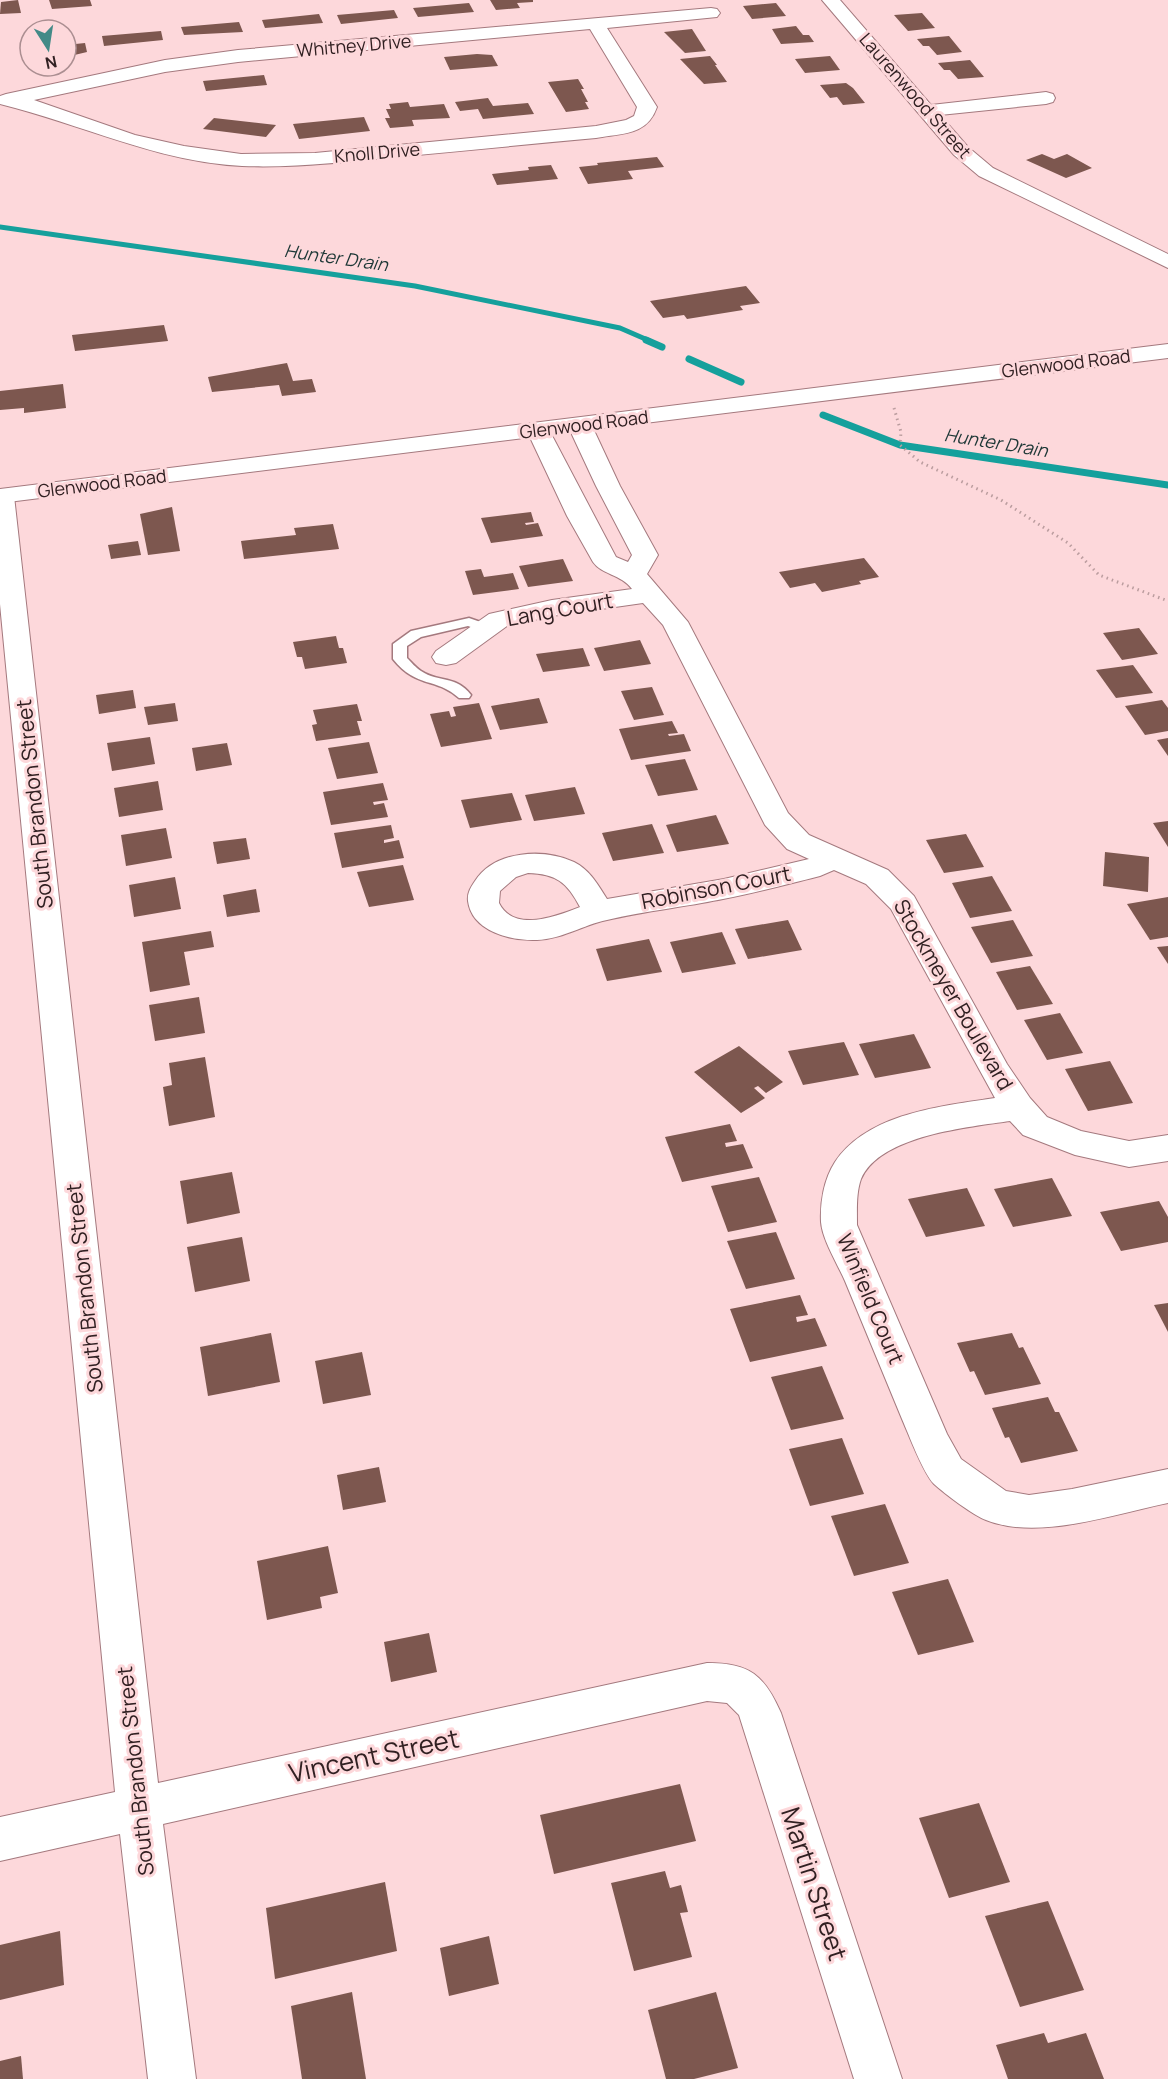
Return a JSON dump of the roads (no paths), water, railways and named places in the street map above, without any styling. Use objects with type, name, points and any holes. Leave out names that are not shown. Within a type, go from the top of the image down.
[{"type":"street","name":"Laurenwood Street","points":[[831,0],[961,151],[986,172],[1168,262]]},
{"type":"street","name":"Whitney Drive","points":[[3,100],[165,66],[238,56],[711,12]]},
{"type":"street","name":"Knoll Drive","points":[[3,100],[27,104],[79,120],[129,139],[184,152],[241,160],[326,158],[596,132],[632,125],[643,119],[647,106],[596,24]]},
{"type":"street","points":[[926,111],[1046,98]]},
{"type":"street","name":"Glenwood Road","points":[[1,496],[580,426],[1168,351]]},
{"type":"street","points":[[580,426],[616,502],[645,555],[641,584]]},
{"type":"street","name":"Stockmeyer Boulevard","points":[[539,431],[576,508],[606,562],[641,584],[675,622],[776,818],[798,842],[877,877],[903,903],[994,1070],[1018,1107],[1035,1126],[1076,1142],[1129,1154],[1168,1148]]},
{"type":"street","name":"South Brandon Street","points":[[1,496],[140,1808],[172,2079]]},
{"type":"street","points":[[576,508],[616,502]]},
{"type":"street","name":"Lang Court","points":[[446,657],[498,620],[641,584]]},
{"type":"street","name":"Robinson Court","points":[[598,911],[724,889],[820,866],[831,857]]},
{"type":"street","name":"Winfield Court","points":[[1018,1107],[909,1126],[875,1144],[848,1171],[840,1197],[839,1225],[930,1439],[947,1471],[997,1507],[1029,1512],[1072,1506],[1168,1486]]},
{"type":"street","name":"Vincent Street","points":[[0,1839],[707,1682],[720,1682],[747,1691]]},
{"type":"street","name":"Martin Street","points":[[747,1691],[760,1712],[766,1737],[878,2079]]},
{"type":"lane","points":[[464,695],[453,684],[429,680],[415,674],[400,658],[400,644],[416,634],[469,622],[487,629]]},
{"type":"waterway","name":"Hunter Drain","points":[[0,227],[415,286],[620,328],[650,341]]},
{"type":"waterway","name":"Hunter Drain","points":[[646,340],[662,347]]},
{"type":"waterway","name":"Hunter Drain","points":[[689,359],[741,382]]},
{"type":"waterway","name":"Hunter Drain","points":[[823,415],[900,445],[1168,485]]}]
